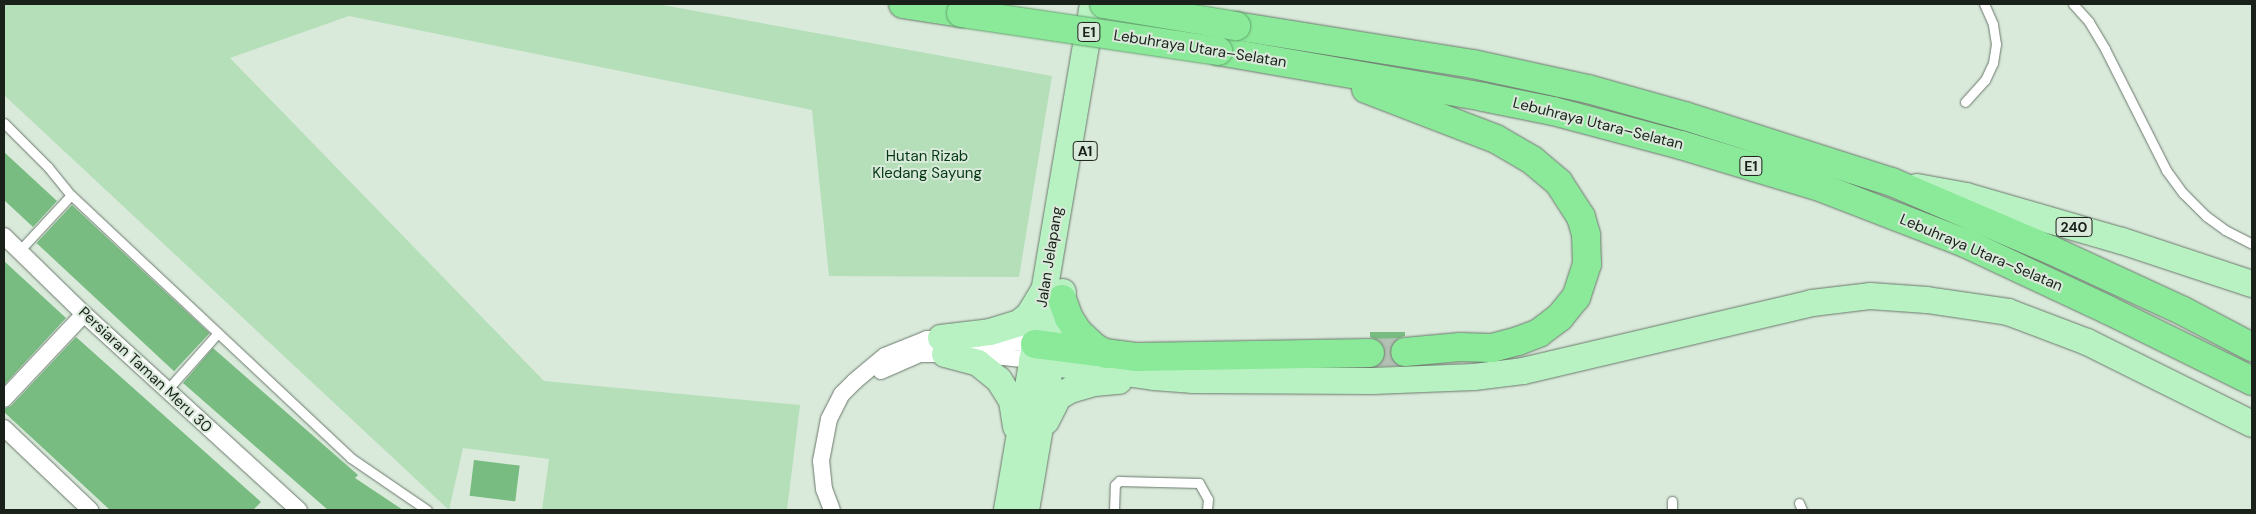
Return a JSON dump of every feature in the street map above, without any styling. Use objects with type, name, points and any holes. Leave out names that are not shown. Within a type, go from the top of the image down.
[{"type":"highway","name":"Lebuhraya Utara–Selatan","points":[[903,4],[1268,59],[1553,111],[1681,145],[1817,186],[1965,243],[2108,310],[2252,381]]},
{"type":"highway","name":"Lebuhraya Utara–Selatan","points":[[1106,4],[1473,64],[1588,89],[1685,116],[1892,182],[2060,254],[2183,311],[2252,347]]},
{"type":"highway","points":[[1268,59],[1366,89],[1496,139],[1532,160],[1560,184],[1581,217],[1586,235],[1587,264],[1576,297],[1560,317],[1539,333],[1491,348],[1460,347],[1405,352]]},
{"type":"highway","points":[[1054,291],[1078,332],[1094,347],[1106,354]]},
{"type":"highway","points":[[1043,353],[1106,354],[1137,357],[1370,352]]},
{"type":"main road","name":"Jalan Jelapang","points":[[1054,291],[1093,4]]},
{"type":"main road","name":"Jalan Jelapang","points":[[1026,510],[1029,437],[1106,4]]},
{"type":"main road","name":"240","points":[[1892,182],[1966,196],[2122,241],[2252,284]]},
{"type":"main road","points":[[943,346],[1019,323],[1054,291]]},
{"type":"main road","points":[[943,346],[978,363],[999,380],[1012,401],[1029,437],[1058,397],[1070,390],[1094,383],[1154,378],[1246,382],[1373,381],[1474,376],[1523,371],[1812,303],[1870,296],[1927,300],[2008,312],[2087,342],[2252,424]]},
{"type":"main road","points":[[1043,353],[1154,378]]},
{"type":"main road","name":"Jalan Jelapang","points":[[1007,510],[1029,437]]},
{"type":"street","name":"Persiaran Taman Meru 30","points":[[4,236],[84,314],[290,507]]},
{"type":"street","points":[[4,399],[84,314]]},
{"type":"street","points":[[832,510],[824,489],[820,461],[829,419],[842,394],[885,356],[927,339],[943,346],[1043,353]]},
{"type":"street","points":[[841,510],[832,487],[828,462],[831,436],[842,409],[869,379],[888,366],[943,346]]},
{"type":"street","points":[[4,428],[90,510]]},
{"type":"lane","points":[[1965,102],[1985,80],[1993,63],[1996,44],[1993,24],[1984,4]]},
{"type":"lane","points":[[2073,4],[2089,22],[2105,49],[2154,149],[2172,178],[2206,216],[2225,230],[2252,244]]},
{"type":"lane","points":[[4,124],[48,167],[71,195],[351,458],[427,510]]},
{"type":"lane","points":[[18,251],[71,195]]},
{"type":"lane","points":[[167,390],[218,333]]},
{"type":"lane","points":[[1114,510],[1115,485],[1119,480],[1199,484],[1208,499],[1207,510]]},
{"type":"green space","name":"Hutan Rizab Kledang Sayung","points":[[4,4],[657,4],[1052,76],[1019,277],[829,276],[812,110],[349,16],[230,58],[544,381],[800,405],[787,510],[542,510],[549,459],[463,448],[449,510],[4,95]]},
{"type":"building","points":[[4,152],[57,201],[33,227],[4,200]]},
{"type":"building","points":[[72,205],[209,333],[174,371],[37,243]]},
{"type":"building","points":[[4,261],[66,318],[4,385]]},
{"type":"building","points":[[1370,332],[1405,332],[1405,336],[1396,339],[1391,346],[1390,354],[1397,365],[1379,366],[1384,360],[1386,352],[1384,345],[1370,337]]},
{"type":"building","points":[[76,337],[261,502],[253,510],[110,510],[4,412],[4,409],[11,406]]},
{"type":"building","points":[[213,348],[358,475],[355,478],[403,510],[328,510],[183,383]]},
{"type":"building","points":[[474,460],[520,466],[515,501],[470,496]]},
{"type":"tunnel","points":[[1370,353],[1405,352]]}]
